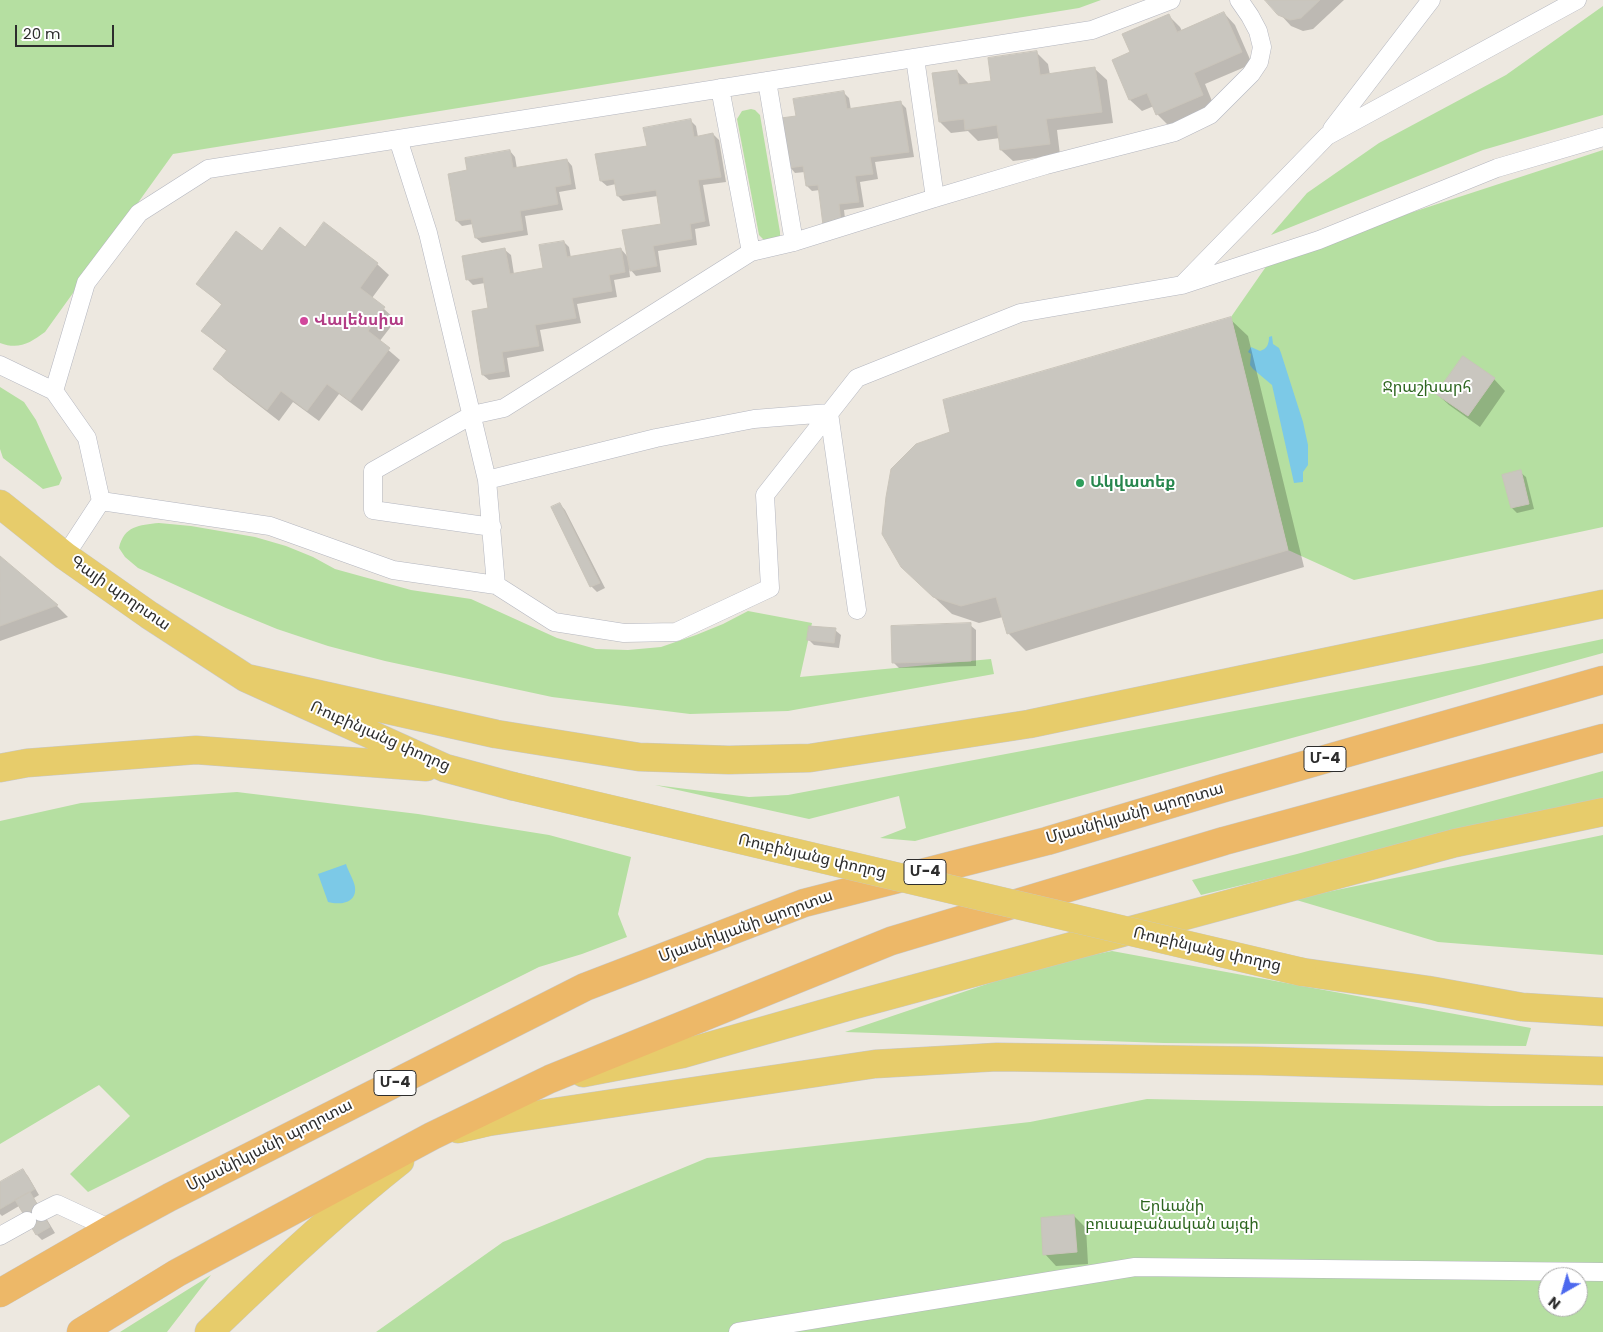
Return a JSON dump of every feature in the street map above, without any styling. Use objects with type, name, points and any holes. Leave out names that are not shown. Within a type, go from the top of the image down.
[{"type":"highway","name":"Մյասնիկյանի պողոտա","points":[[0,1293],[170,1197],[585,987],[804,903],[1047,841],[1224,788],[1603,680]]},
{"type":"highway","points":[[81,1332],[177,1273],[432,1136],[550,1079],[891,942],[1224,841],[1603,738]]},
{"type":"main road","name":"Գայի պողոտա","points":[[0,504],[65,556],[149,615],[246,678]]},
{"type":"main road","points":[[246,678],[496,734],[639,757],[729,760],[810,758],[1029,724],[1603,604]]},
{"type":"main road","name":"Ռուբինյանց փողոց","points":[[246,678],[445,768],[512,786],[1302,972],[1522,1006],[1603,1012]]},
{"type":"main road","points":[[0,768],[27,763],[196,750],[445,768]]},
{"type":"main road","points":[[550,1079],[682,1054],[850,1006],[1455,843],[1603,812]]},
{"type":"main road","points":[[1522,1006],[1603,1000]]},
{"type":"main road","points":[[209,1332],[276,1267],[341,1209],[432,1136],[488,1122],[875,1064],[997,1057],[1261,1061],[1603,1070]]},
{"type":"lane","points":[[54,391],[86,282],[139,212],[208,169],[1092,30],[1171,0]]},
{"type":"lane","points":[[492,527],[373,510],[373,470],[472,415],[504,408],[751,252],[794,242],[1046,165],[1175,132],[1210,115],[1251,74],[1259,62],[1262,47],[1258,30],[1239,0]]},
{"type":"lane","points":[[1182,285],[1327,136],[1431,0]]},
{"type":"lane","points":[[1327,136],[1577,0]]},
{"type":"lane","points":[[915,58],[934,198]]},
{"type":"lane","points":[[767,81],[794,242]]},
{"type":"lane","points":[[720,88],[751,252]]},
{"type":"lane","points":[[101,502],[270,526],[393,570],[496,585],[554,622],[624,633],[676,632],[770,588],[765,495],[857,378],[1020,313],[1182,285],[1319,240],[1497,168],[1603,137]]},
{"type":"lane","points":[[398,139],[428,233],[487,480],[496,585]]},
{"type":"lane","points":[[0,365],[54,391],[87,438],[101,502],[65,556]]},
{"type":"lane","points":[[487,480],[676,434],[754,419],[829,413]]},
{"type":"lane","points":[[829,413],[857,610]]},
{"type":"lane","points":[[0,1236],[57,1204],[111,1229]]},
{"type":"lane","points":[[738,1332],[1136,1267],[1603,1272]]},
{"type":"green space","points":[[0,0],[1101,0],[1079,8],[173,154],[45,332],[29,342],[13,346],[0,343]]},
{"type":"green space","points":[[1603,6],[1603,115],[1483,150],[1271,235],[1307,193],[1379,143],[1506,75]]},
{"type":"green space","points":[[751,109],[760,115],[780,232],[780,238],[765,241],[759,235],[737,119],[742,111]]},
{"type":"green space","name":"Ջրաշխարհ","points":[[1603,150],[1603,527],[1354,580],[1288,550],[1231,317],[1272,258]]},
{"type":"green space","points":[[0,387],[24,402],[36,420],[62,478],[59,485],[43,489],[3,458],[0,449]]},
{"type":"green space","points":[[159,523],[191,526],[255,537],[286,546],[313,557],[335,569],[411,590],[471,599],[557,638],[596,649],[628,650],[661,647],[723,624],[748,611],[812,623],[800,677],[991,659],[994,674],[788,711],[690,714],[552,697],[385,661],[328,646],[277,629],[226,608],[138,568],[125,557],[119,548],[121,541],[129,531],[139,526]]},
{"type":"green space","points":[[1603,639],[1603,653],[915,841],[880,838],[906,828],[899,796],[809,819],[655,785],[749,797],[788,795],[1479,665]]},
{"type":"green space","points":[[1603,771],[1603,802],[1201,895],[1192,880],[1297,854]]},
{"type":"green space","points":[[237,792],[418,814],[549,835],[631,857],[618,914],[627,937],[582,954],[539,967],[88,1192],[70,1174],[130,1116],[99,1085],[0,1144],[0,821],[81,803]]},
{"type":"green space","points":[[1603,835],[1603,955],[1438,942],[1293,899]]},
{"type":"green space","points":[[1112,951],[1531,1028],[1526,1046],[1164,1043],[845,1032],[1046,964]]},
{"type":"green space","name":"Երևանի բուսաբանական այգի","points":[[1147,1099],[1490,1106],[1603,1106],[1603,1332],[376,1332],[503,1242],[707,1158],[1030,1122]]},
{"type":"green space","points":[[211,1275],[167,1332],[120,1332]]},
{"type":"water","points":[[1272,336],[1273,344],[1279,348],[1281,353],[1303,422],[1308,445],[1308,465],[1303,472],[1303,482],[1294,483],[1272,385],[1250,365],[1251,354],[1248,352],[1251,347],[1260,351],[1264,349],[1269,342],[1269,337]]},
{"type":"water","points":[[346,864],[355,887],[355,893],[346,902],[328,902],[318,874]]},
{"type":"building","points":[[1265,0],[1320,0],[1301,18],[1290,20],[1278,15]]},
{"type":"building","points":[[1224,12],[1242,52],[1194,73],[1203,95],[1156,115],[1147,93],[1129,100],[1112,60],[1130,52],[1122,34],[1169,14],[1177,32]]},
{"type":"building","points":[[1037,51],[1040,75],[1095,67],[1102,112],[1046,119],[1050,144],[1000,150],[997,125],[965,130],[964,119],[939,122],[932,73],[957,70],[959,85],[991,81],[988,58]]},
{"type":"building","points":[[844,91],[847,109],[901,101],[909,152],[870,157],[873,174],[855,176],[859,202],[839,204],[841,222],[823,225],[818,185],[806,186],[803,166],[788,168],[781,118],[796,116],[793,99]]},
{"type":"building","points":[[691,119],[694,137],[713,133],[721,177],[698,180],[705,221],[690,224],[692,239],[653,246],[657,266],[630,271],[622,230],[661,224],[656,190],[617,196],[614,179],[600,181],[595,154],[647,146],[643,128]]},
{"type":"building","points":[[510,150],[513,168],[567,159],[571,184],[555,187],[558,204],[520,211],[523,230],[475,238],[471,219],[456,221],[448,174],[467,170],[465,158]]},
{"type":"building","points":[[324,222],[378,263],[360,288],[385,307],[368,331],[390,348],[350,401],[327,384],[307,411],[281,391],[267,410],[213,369],[227,350],[201,331],[222,304],[196,284],[236,231],[262,251],[280,227],[305,247]]},
{"type":"building","points":[[564,241],[567,257],[621,248],[625,272],[609,275],[612,291],[572,298],[576,318],[535,325],[539,346],[502,352],[505,371],[482,375],[472,311],[488,308],[483,277],[466,280],[462,256],[505,248],[510,274],[543,268],[539,245]]},
{"type":"building","name":"Ակվատեք","points":[[1231,317],[1288,550],[1007,634],[996,597],[961,606],[933,597],[901,567],[882,534],[891,469],[916,444],[950,432],[943,400]]},
{"type":"building","points":[[1463,356],[1495,378],[1468,416],[1436,394]]},
{"type":"building","points":[[1521,470],[1529,504],[1511,508],[1502,475]]},
{"type":"building","points":[[560,503],[600,583],[590,587],[551,507]]},
{"type":"building","points":[[0,556],[58,605],[0,626]]},
{"type":"building","points":[[971,623],[971,661],[892,663],[891,626]]},
{"type":"building","points":[[809,626],[836,628],[834,643],[807,640]]},
{"type":"building","points":[[23,1169],[35,1189],[0,1209],[0,1182]]},
{"type":"building","points":[[30,1192],[50,1227],[36,1235],[15,1200]]},
{"type":"building","points":[[1074,1215],[1077,1252],[1043,1255],[1041,1218]]},
{"type":"place","name":"Վալենսիա","points":[[304,321]]},
{"type":"place","name":"Ակվատեք","points":[[1080,483]]}]
